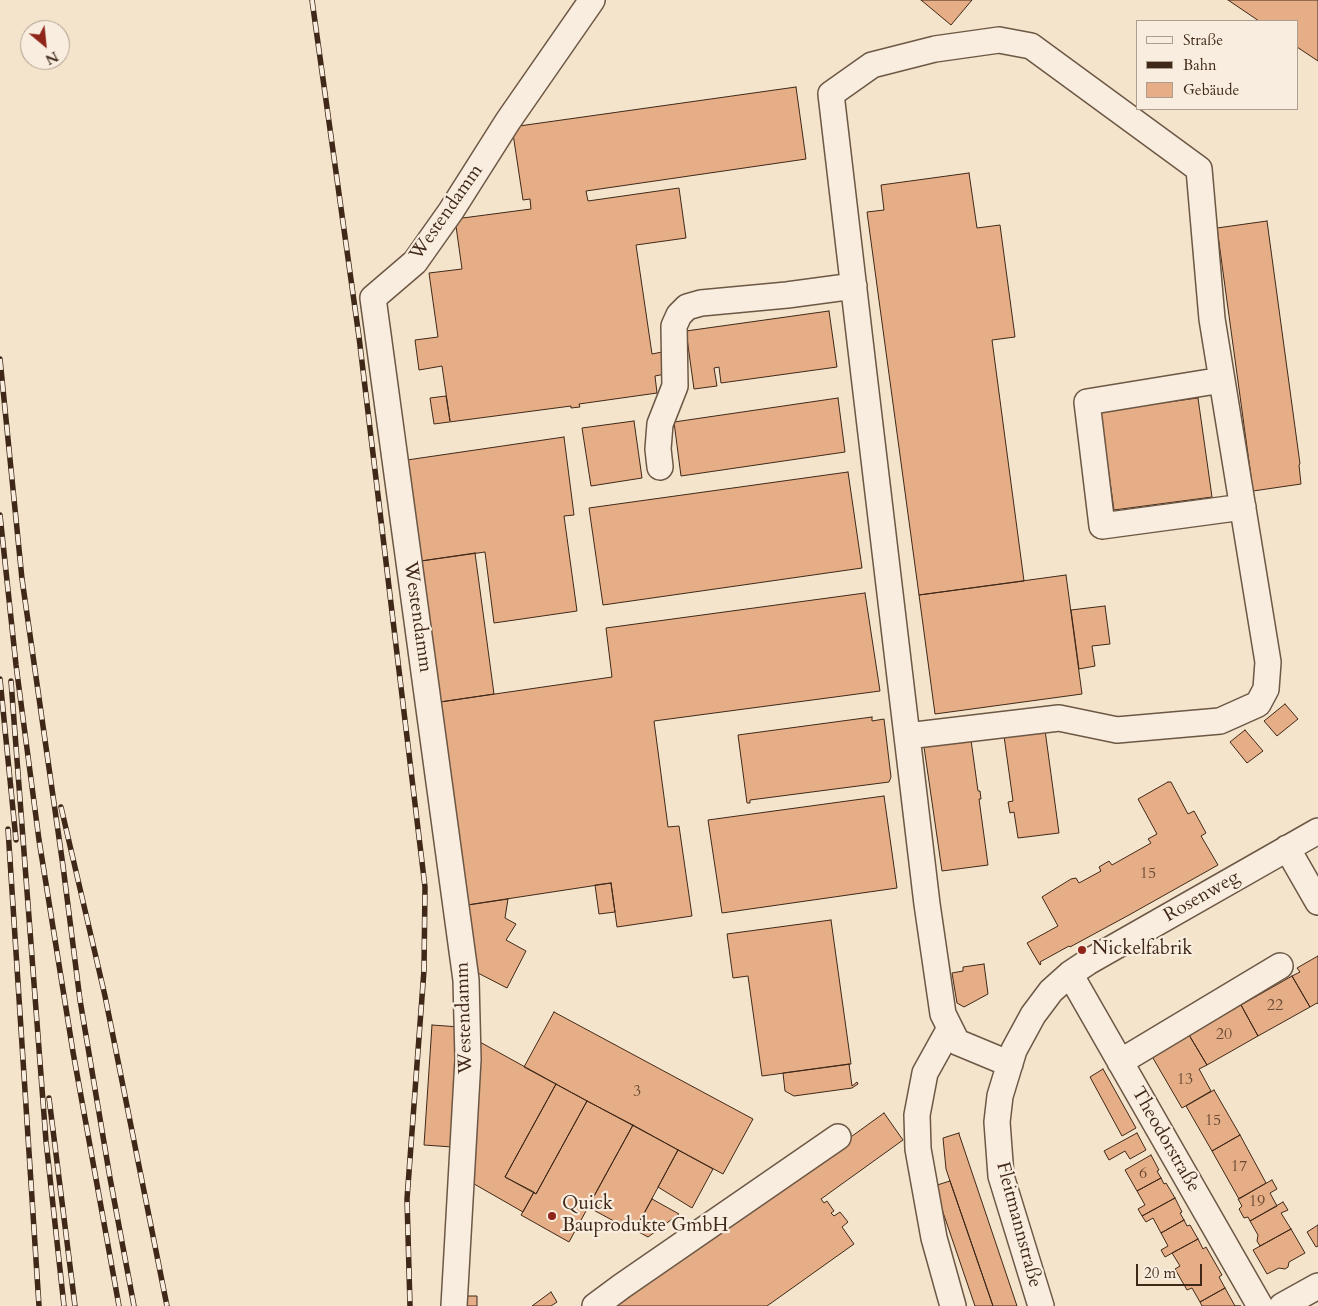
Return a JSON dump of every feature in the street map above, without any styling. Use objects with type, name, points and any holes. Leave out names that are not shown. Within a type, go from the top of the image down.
[{"type":"street","name":"Westendamm","points":[[454,1306],[468,1059],[466,980],[373,298],[416,262],[508,121],[592,0]]},
{"type":"street","points":[[907,736],[1058,718],[1117,730],[1220,721],[1258,704],[1266,689],[1268,662],[1212,319],[1199,169],[1031,46],[999,40],[935,49],[872,66],[832,94],[907,736],[943,1014],[957,1042],[1010,1064]]},
{"type":"street","points":[[660,467],[658,449],[660,424],[675,386],[674,326],[679,315],[686,307],[701,303],[787,295],[854,286]]},
{"type":"street","points":[[1222,380],[1086,402],[1102,526],[1243,507]]},
{"type":"street","name":"Rosenweg","points":[[997,1144],[1000,1096],[1014,1050],[1033,1015],[1050,991],[1070,974],[1318,831]]},
{"type":"street","points":[[1287,848],[1318,902]]},
{"type":"street","points":[[1120,1062],[1280,966]]},
{"type":"street","name":"Theodorstraße","points":[[1070,974],[1260,1306]]},
{"type":"street","points":[[950,1028],[925,1073],[917,1115],[918,1149],[934,1238],[953,1306]]},
{"type":"street","points":[[596,1306],[622,1286],[838,1137]]},
{"type":"street","name":"Fleitmannstraße","points":[[997,1144],[1001,1176],[1041,1306]]},
{"type":"street","points":[[1282,1306],[1318,1286]]},
{"type":"building","points":[[921,0],[972,0],[951,25]]},
{"type":"building","points":[[1228,0],[1318,0],[1318,61],[1298,48],[1298,20],[1258,20]]},
{"type":"building","points":[[796,87],[806,159],[586,191],[588,201],[679,188],[686,238],[636,245],[652,354],[662,352],[665,374],[655,376],[657,393],[579,404],[580,407],[571,408],[571,406],[434,424],[430,398],[446,396],[450,421],[442,366],[419,370],[415,340],[438,337],[429,273],[462,269],[455,219],[531,209],[530,199],[523,200],[512,127]]},
{"type":"building","points":[[969,173],[977,228],[1000,225],[1015,337],[992,340],[1024,581],[919,595],[867,212],[884,210],[881,185]]},
{"type":"building","points":[[1267,221],[1300,464],[1301,484],[1253,491],[1217,228]]},
{"type":"building","points":[[829,311],[837,367],[721,383],[719,367],[714,368],[717,386],[694,389],[686,331]]},
{"type":"building","points":[[838,398],[845,452],[681,476],[674,422]]},
{"type":"building","points":[[1198,398],[1212,497],[1114,510],[1100,411]]},
{"type":"building","points":[[634,421],[642,478],[591,486],[582,428]]},
{"type":"building","points":[[564,437],[574,515],[564,516],[577,611],[494,623],[485,552],[421,561],[407,460]]},
{"type":"building","points":[[848,472],[862,568],[603,605],[589,508]]},
{"type":"building","points":[[475,553],[494,694],[440,702],[421,561]]},
{"type":"building","points":[[1066,575],[1082,694],[935,714],[919,595]]},
{"type":"building","points":[[865,593],[880,691],[654,721],[668,827],[679,826],[692,916],[617,927],[611,883],[467,905],[440,702],[612,677],[606,628]]},
{"type":"building","points":[[1105,606],[1110,644],[1092,646],[1095,666],[1079,669],[1071,610]]},
{"type":"building","points":[[1285,704],[1298,719],[1277,736],[1264,721]]},
{"type":"building","points":[[872,717],[872,721],[884,719],[891,777],[889,782],[750,800],[750,803],[747,803],[738,735]]},
{"type":"building","points":[[1045,730],[1059,833],[1018,838],[1014,812],[1010,813],[1008,802],[1013,801],[1004,736]]},
{"type":"building","points":[[1245,730],[1263,751],[1247,763],[1230,742]]},
{"type":"building","points":[[971,740],[978,791],[980,791],[981,799],[979,799],[988,865],[942,871],[924,747]]},
{"type":"building","points":[[1171,782],[1188,814],[1194,811],[1206,833],[1201,836],[1218,865],[1040,962],[1040,965],[1027,943],[1058,926],[1042,897],[1071,879],[1076,878],[1079,883],[1101,871],[1099,867],[1109,861],[1112,865],[1151,843],[1148,839],[1157,834],[1138,799]]},
{"type":"building","points":[[884,796],[897,888],[722,913],[708,820]]},
{"type":"building","points":[[611,883],[615,912],[599,914],[595,885]]},
{"type":"building","points":[[508,899],[505,918],[516,924],[506,940],[526,951],[507,988],[476,972],[468,905]]},
{"type":"building","points":[[831,920],[851,1064],[762,1076],[748,976],[733,978],[727,934]]},
{"type":"building","points":[[1318,956],[1318,1004],[1310,1007],[1292,976],[1300,972],[1297,968]]},
{"type":"building","points":[[984,964],[988,994],[964,1007],[957,1003],[952,973],[963,971],[963,967]]},
{"type":"building","points":[[1292,976],[1310,1007],[1258,1036],[1241,1005]]},
{"type":"building","points":[[1241,1005],[1258,1036],[1207,1065],[1189,1035]]},
{"type":"building","points":[[554,1012],[753,1119],[723,1174],[524,1067]]},
{"type":"building","points":[[432,1025],[460,1027],[452,1147],[424,1145]]},
{"type":"building","points":[[1189,1035],[1207,1065],[1199,1069],[1211,1091],[1182,1108],[1150,1053]]},
{"type":"building","points":[[478,1041],[556,1084],[505,1177],[534,1192],[523,1212],[469,1181]]},
{"type":"building","points":[[849,1064],[852,1086],[857,1082],[858,1084],[852,1088],[794,1096],[785,1091],[783,1073]]},
{"type":"building","points":[[1103,1069],[1136,1128],[1122,1136],[1090,1077]]},
{"type":"building","points":[[556,1084],[587,1101],[536,1194],[505,1177]]},
{"type":"building","points":[[1214,1090],[1240,1135],[1212,1151],[1186,1106]]},
{"type":"building","points":[[587,1101],[633,1125],[569,1242],[521,1215],[534,1192],[536,1194]]},
{"type":"building","points":[[884,1113],[903,1140],[821,1199],[824,1203],[827,1201],[834,1211],[831,1213],[834,1216],[840,1212],[848,1222],[842,1227],[854,1244],[767,1306],[617,1306]]},
{"type":"building","points":[[633,1125],[678,1150],[634,1232],[588,1207]]},
{"type":"building","points":[[959,1133],[1017,1306],[993,1306],[950,1181],[946,1169],[943,1138]]},
{"type":"building","points":[[1137,1133],[1146,1150],[1130,1159],[1125,1151],[1109,1160],[1104,1151]]},
{"type":"building","points":[[1240,1135],[1266,1183],[1239,1199],[1212,1151]]},
{"type":"building","points":[[678,1150],[713,1169],[692,1208],[658,1187]]},
{"type":"building","points":[[1151,1155],[1161,1178],[1137,1191],[1125,1170]]},
{"type":"building","points":[[1161,1178],[1175,1198],[1142,1216],[1138,1209],[1145,1205],[1137,1191]]},
{"type":"building","points":[[1272,1180],[1277,1189],[1270,1193],[1277,1206],[1250,1221],[1248,1217],[1244,1218],[1239,1209],[1242,1206],[1238,1199]]},
{"type":"building","points":[[950,1181],[993,1306],[975,1306],[934,1186]]},
{"type":"building","points":[[1175,1198],[1184,1220],[1161,1233],[1153,1218],[1146,1222],[1142,1216]]},
{"type":"building","points":[[652,1199],[679,1214],[648,1237],[635,1230]]},
{"type":"building","points":[[1283,1202],[1288,1210],[1281,1213],[1291,1229],[1260,1246],[1257,1241],[1258,1235],[1250,1221]]},
{"type":"building","points":[[1184,1220],[1187,1226],[1190,1225],[1198,1239],[1165,1257],[1161,1250],[1168,1246],[1161,1233]]},
{"type":"building","points":[[1318,1225],[1318,1246],[1316,1247],[1307,1232]]},
{"type":"building","points":[[1291,1229],[1305,1253],[1289,1262],[1288,1267],[1285,1269],[1279,1268],[1267,1274],[1253,1250]]},
{"type":"building","points":[[1198,1239],[1203,1249],[1206,1247],[1222,1275],[1219,1277],[1225,1288],[1200,1302],[1192,1288],[1187,1290],[1175,1269],[1180,1266],[1172,1253]]},
{"type":"building","points":[[1225,1288],[1235,1306],[1202,1306],[1200,1302]]},
{"type":"building","points":[[551,1292],[557,1302],[551,1306],[532,1306]]},
{"type":"building","points":[[462,1296],[477,1296],[477,1306],[461,1306]]},
{"type":"railway","points":[[312,0],[359,337],[425,887],[424,970],[407,1199],[410,1306]]},
{"type":"railway","points":[[0,359],[22,579],[80,1000],[134,1306]]},
{"type":"railway","points":[[0,515],[16,665],[39,840],[73,1052],[119,1306]]},
{"type":"railway","points":[[0,679],[16,840]]},
{"type":"railway","points":[[11,681],[46,1141],[64,1306]]},
{"type":"railway","points":[[61,807],[105,996],[167,1306]]},
{"type":"railway","points":[[8,829],[39,1306]]},
{"type":"railway","points":[[49,1098],[75,1306]]},
{"type":"place","name":"Nickelfabrik","points":[[1082,950]]},
{"type":"place","name":"Quick Bauprodukte GmbH","points":[[552,1216]]}]
